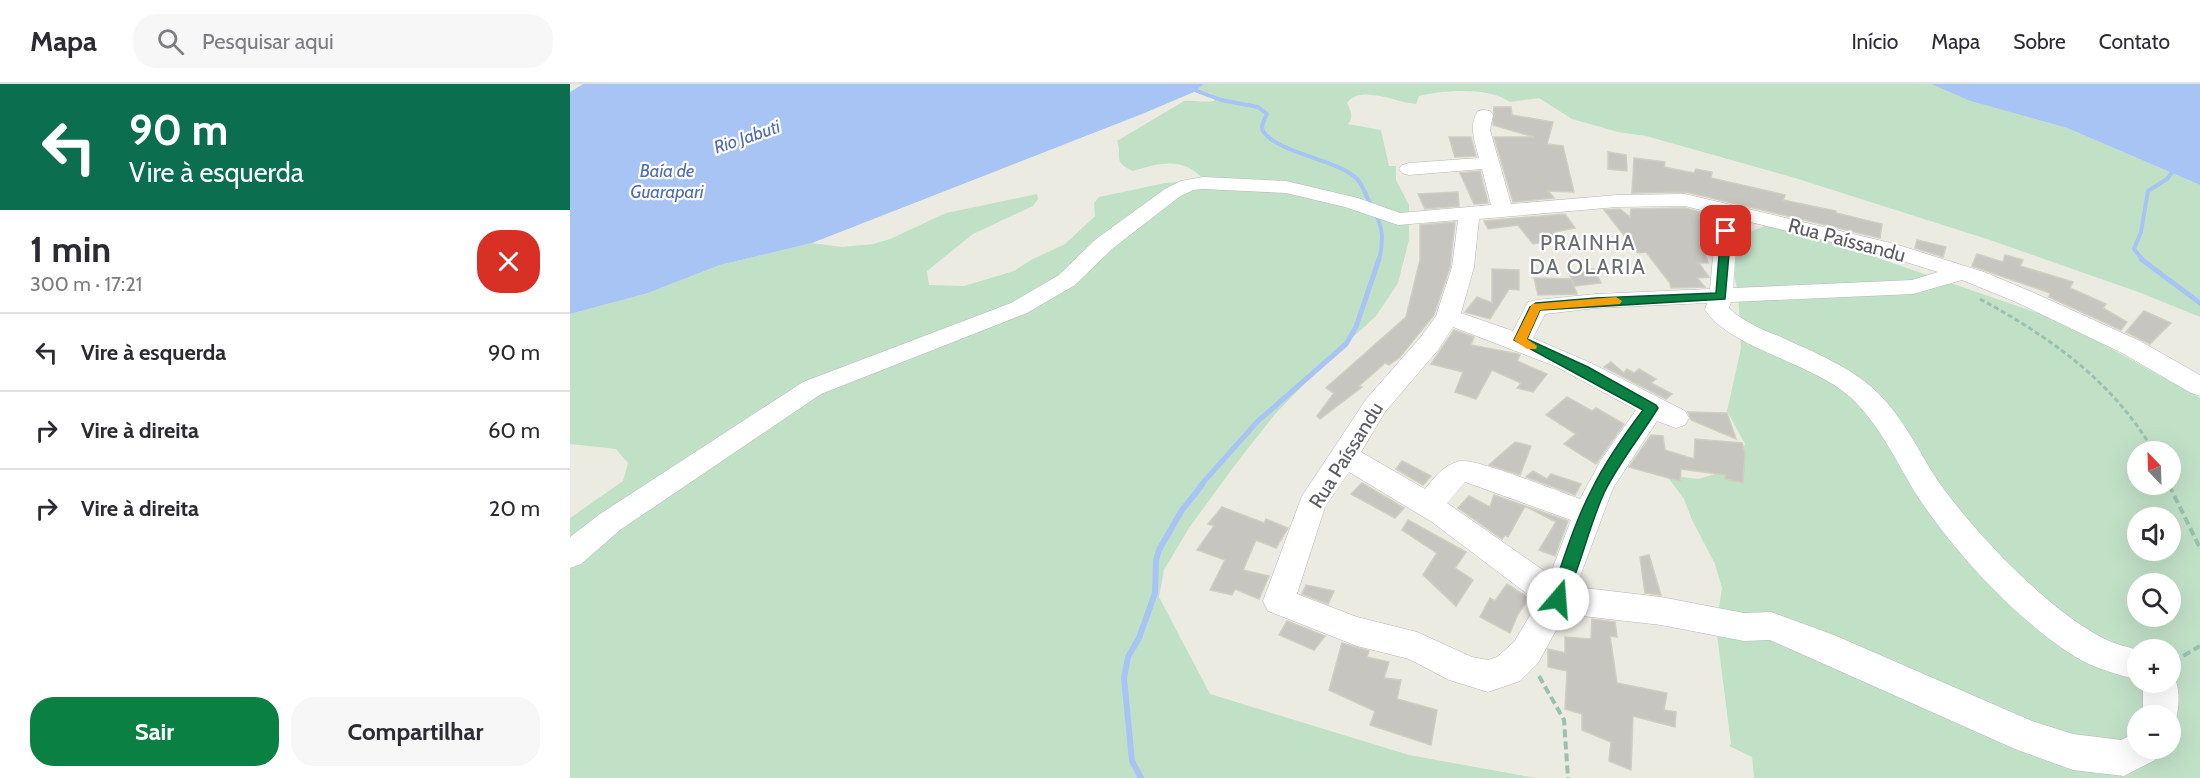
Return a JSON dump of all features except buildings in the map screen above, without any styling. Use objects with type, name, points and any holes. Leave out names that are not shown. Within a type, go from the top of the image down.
[{"type":"street","points":[[1484,115],[1481,130],[1502,210]]},
{"type":"street","points":[[1409,169],[1490,163]]},
{"type":"street","name":"Rua Paíssandu","points":[[570,555],[610,522],[812,388],[1019,308],[1067,280],[1104,243],[1172,193],[1188,185],[1216,183],[1286,187],[1351,202],[1398,219],[1617,201],[1685,200],[1887,249],[1955,275],[2024,297],[2131,347],[2200,387]]},
{"type":"street","points":[[1728,210],[1721,296],[1717,310],[1728,321],[1845,380],[1870,401],[1935,499],[1961,532],[2032,603],[2072,636],[2105,656],[2127,661]]},
{"type":"street","name":"Rua Paíssandu","points":[[1469,214],[1463,267],[1448,317],[1376,405],[1312,504],[1279,601],[1368,635],[1416,647],[1453,666],[1488,676],[1512,670],[1526,653]]},
{"type":"street","points":[[1520,340],[1536,307],[1596,301],[1913,287],[1955,275]]},
{"type":"street","points":[[1448,317],[1520,340],[1584,370],[1664,413],[1623,448],[1599,488],[1558,599],[1526,653]]},
{"type":"street","points":[[1345,456],[1428,506],[1558,599],[1661,611],[1744,627],[1771,626],[1822,646],[2028,737],[2073,752],[2124,758],[2127,756]]},
{"type":"street","points":[[1428,506],[1452,476],[1463,471],[1498,481],[1588,514]]},
{"type":"path","points":[[1955,275],[1952,285],[2011,315],[2108,388],[2144,431],[2149,441]]},
{"type":"path","points":[[2174,495],[2200,548]]},
{"type":"path","points":[[2181,657],[2200,646]]},
{"type":"path","points":[[1526,653],[1564,720],[1568,778]]},
{"type":"green space","points":[[1204,84],[1931,84],[1970,101],[2067,128],[2200,185],[2200,317],[2141,293],[1990,240],[1795,178],[1646,136],[1618,132],[1572,119],[1539,98],[1510,102],[1491,94],[1453,91],[1419,96],[1416,104],[1380,96],[1361,95],[1347,103],[1351,111],[1348,124],[1381,130],[1389,166],[1396,166],[1396,180],[1409,205],[1409,240],[1398,283],[1376,316],[1276,413],[1235,465],[1189,528],[1164,570],[1159,597],[1210,694],[1409,755],[1536,778],[570,778],[570,518],[623,481],[628,463],[616,449],[570,444],[570,314],[648,293],[720,265],[812,243],[842,247],[873,244],[890,239],[946,213],[1037,194],[1038,199],[1033,206],[973,234],[927,271],[929,285],[964,286],[1014,271],[1065,244],[1095,216],[1094,203],[1099,197],[1165,183],[1204,180],[1196,172],[1179,164],[1161,164],[1133,171],[1120,161],[1117,141],[1184,101],[1214,101],[1215,97],[1210,93],[1194,92]]},
{"type":"green space","points":[[1769,224],[1782,225],[2061,321],[2200,398],[2200,778],[1754,778],[1752,757],[1729,746],[1731,744],[1716,627],[1722,588],[1715,564],[1692,520],[1684,499],[1666,475],[1698,479],[1736,468],[1745,444],[1727,411],[1741,348],[1738,292],[1729,256],[1741,236]]},
{"type":"water","name":"Baía de Guarapari","points":[[583,84],[1204,84],[1194,92],[1142,114],[812,243],[720,265],[648,293],[570,314],[570,92]]},
{"type":"water","points":[[1931,84],[2200,84],[2200,185],[2067,128],[1970,101]]},
{"type":"waterway","points":[[1192,89],[1221,100],[1258,107],[1267,114],[1262,129],[1270,139],[1294,151],[1349,172],[1357,179],[1380,224],[1382,244],[1379,260]]},
{"type":"waterway","points":[[2143,260],[2134,249],[2141,232],[2148,191],[2167,179],[2175,169]]},
{"type":"waterway","points":[[1200,486],[1257,422],[1346,344],[1356,327],[1379,259]]},
{"type":"waterway","points":[[2141,259],[2200,303]]},
{"type":"waterway","points":[[1141,778],[1132,761],[1124,678],[1128,657],[1139,638],[1155,593],[1156,560],[1159,550],[1182,510],[1202,485]]},
{"type":"slow traffic","points":[[1531,346],[1520,340],[1536,307],[1616,301]]},
{"type":"district","name":"PRAINHA DA OLARIA","points":[[1588,254]]},
{"type":"route","points":[[1558,599],[1580,533],[1599,488],[1623,448],[1652,408],[1584,370],[1520,340],[1536,307],[1596,301],[1721,296],[1726,231]]},
{"type":"water label","name":"Rio Jabuti","points":[[747,137]]}]
